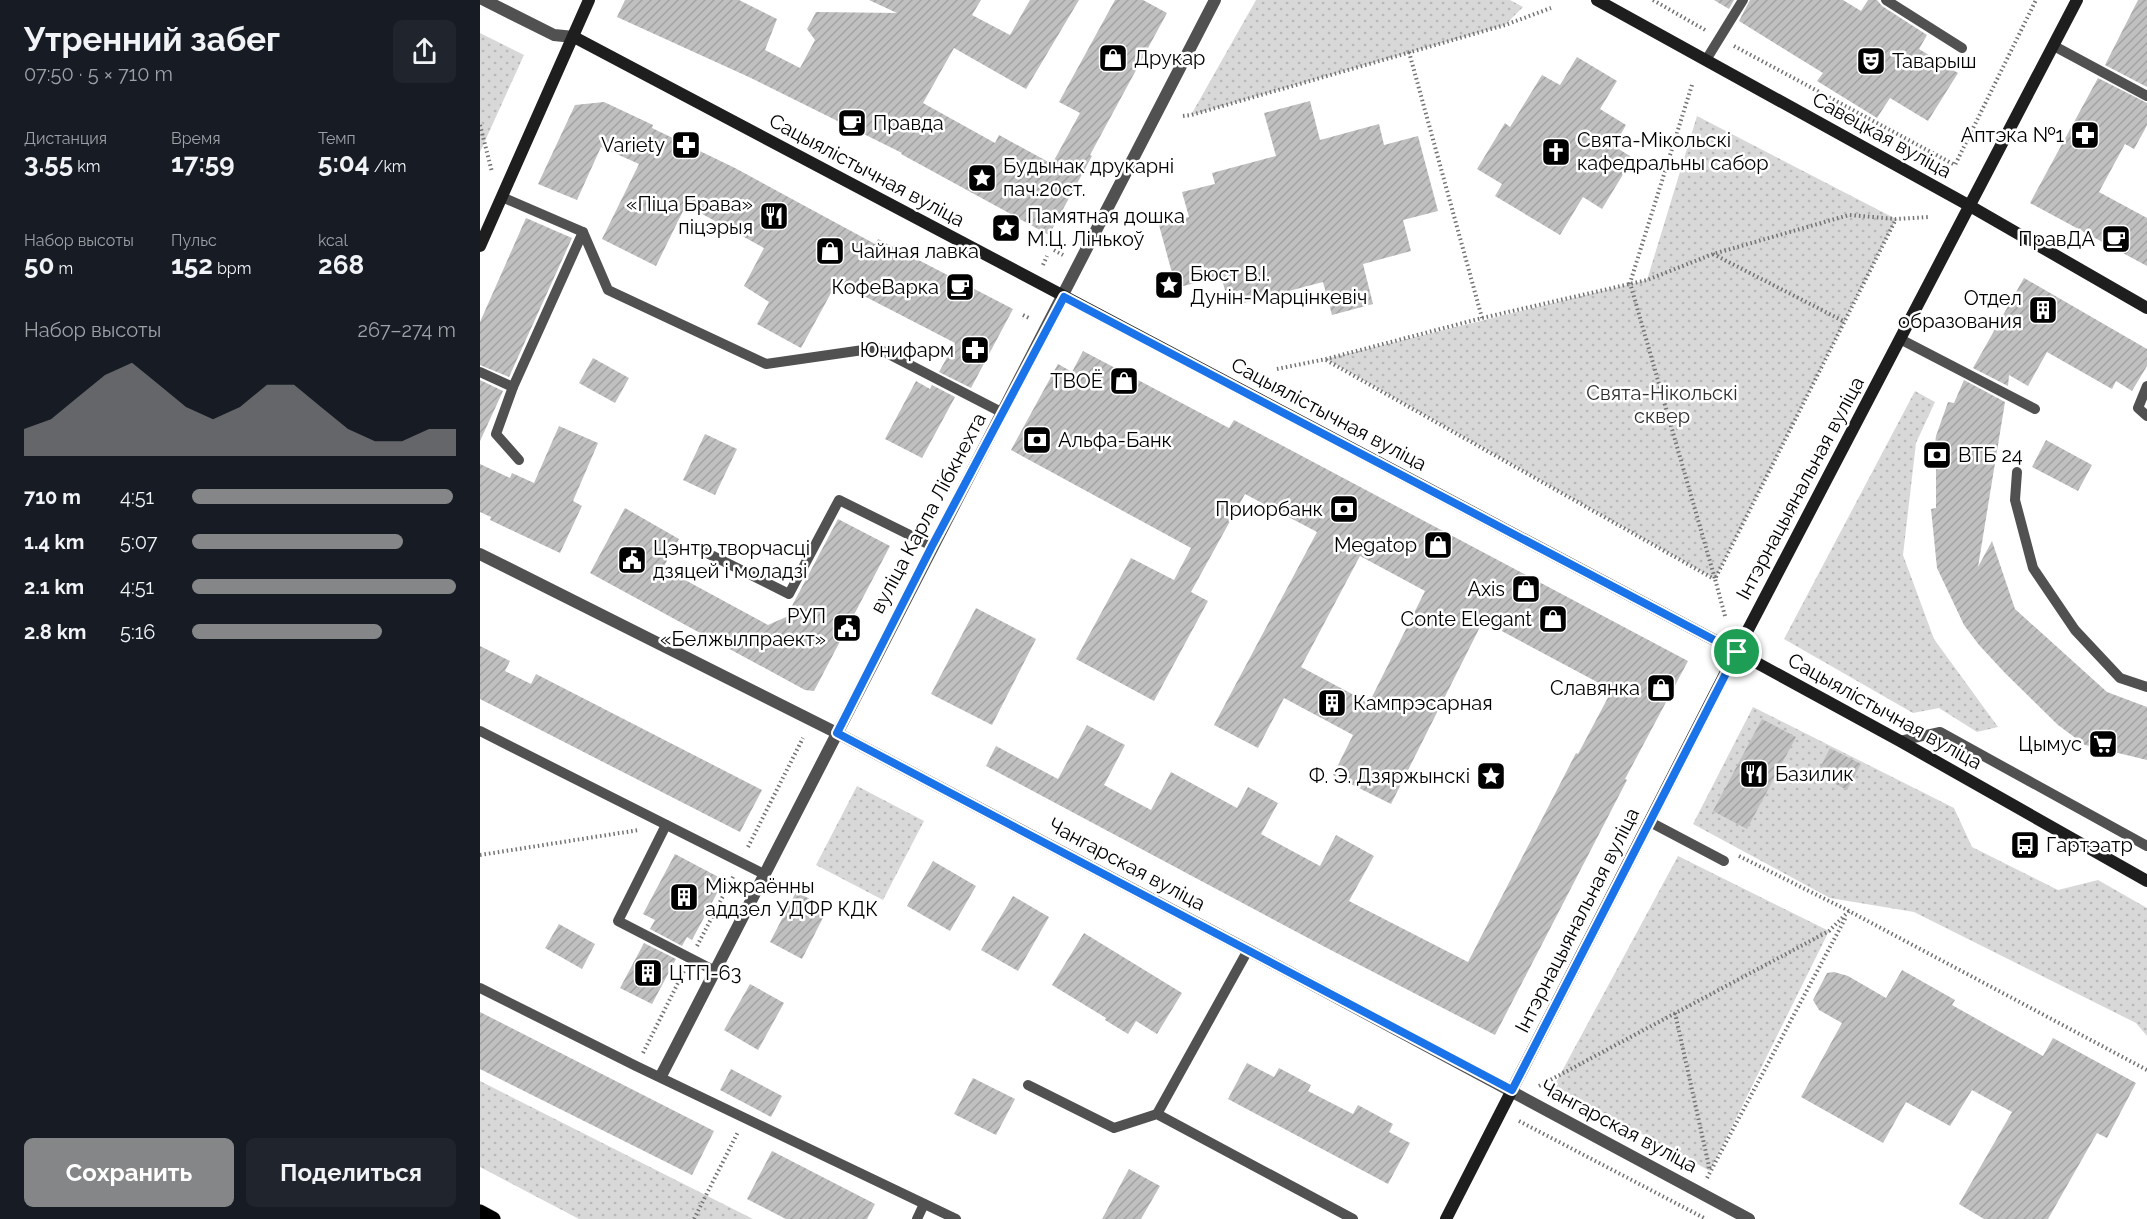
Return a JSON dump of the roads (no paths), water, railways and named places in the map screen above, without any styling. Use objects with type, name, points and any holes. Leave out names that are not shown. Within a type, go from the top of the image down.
[{"type":"main road","points":[[480,1212],[493,1219]]},
{"type":"street","name":"Сацыялістычная вуліца","points":[[484,0],[554,35],[574,37],[1737,652],[2147,881]]},
{"type":"street","points":[[480,246],[589,0]]},
{"type":"street","name":"вуліца Карла Лібкнехта","points":[[661,1076],[1215,0]]},
{"type":"street","name":"Савецкая вуліца","points":[[1597,0],[1970,206],[2147,308]]},
{"type":"street","name":"Інтэрнацыянальная вуліца","points":[[1446,1219],[1737,652],[2077,0]]},
{"type":"street","name":"Чангарская вуліца","points":[[480,554],[837,733],[1512,1090],[1749,1219]]},
{"type":"lane","points":[[1706,60],[1743,0]]},
{"type":"lane","points":[[1886,0],[1962,48]]},
{"type":"lane","points":[[2054,46],[2147,96]]},
{"type":"lane","points":[[502,197],[583,232],[608,290],[766,364],[877,348],[1003,413]]},
{"type":"lane","points":[[519,460],[496,434],[513,387],[583,232]]},
{"type":"lane","points":[[1900,339],[2035,409]]},
{"type":"lane","points":[[480,372],[513,387]]},
{"type":"lane","points":[[2147,386],[2138,408],[2147,416]]},
{"type":"lane","points":[[2017,472],[2015,500],[2033,568],[2075,630],[2120,678],[2147,687]]},
{"type":"lane","points":[[707,554],[789,594],[839,500],[932,546]]},
{"type":"lane","points":[[480,731],[764,874]]},
{"type":"lane","points":[[1900,741],[1940,732],[2147,846]]},
{"type":"lane","points":[[1650,822],[1724,861]]},
{"type":"lane","points":[[666,825],[618,921],[715,971]]},
{"type":"lane","points":[[1028,1085],[1114,1128],[1157,1114],[1248,950]]},
{"type":"lane","points":[[480,987],[636,1066],[956,1219]]},
{"type":"lane","points":[[1157,1114],[1353,1219]]},
{"type":"lane","points":[[917,1219],[924,1204]]},
{"type":"place","name":"Друкар","points":[[1113,58]]},
{"type":"place","name":"Таварыш","points":[[1871,61]]},
{"type":"place","name":"Правда","points":[[852,123]]},
{"type":"place","name":"Аптэка №1","points":[[2085,135]]},
{"type":"place","name":"Variety","points":[[686,145]]},
{"type":"place","name":"Свята-Мікольскі кафедральны сабор","points":[[1556,152]]},
{"type":"place","name":"Будынак друкарні пач.20ст.","points":[[982,178]]},
{"type":"place","name":"«Піца Брава» піцэрыя","points":[[774,216]]},
{"type":"place","name":"Памятная дошка М.Ц. Лінькоў","points":[[1006,228]]},
{"type":"place","name":"ПравДА","points":[[2116,239]]},
{"type":"place","name":"Чайная лавка","points":[[830,251]]},
{"type":"place","name":"Бюст В.І. Дунін-Марцінкевіч","points":[[1169,285]]},
{"type":"place","name":"КофеВарка","points":[[960,287]]},
{"type":"place","name":"Отдел образования","points":[[2043,310]]},
{"type":"place","name":"Юнифарм","points":[[975,350]]},
{"type":"place","name":"ТВОЁ","points":[[1124,381]]},
{"type":"place","name":"Альфа-Банк","points":[[1037,440]]},
{"type":"place","name":"ВТБ 24","points":[[1937,455]]},
{"type":"place","name":"Приорбанк","points":[[1344,509]]},
{"type":"place","name":"Megatop","points":[[1438,545]]},
{"type":"place","name":"Цэнтр творчасці дзяцей і моладзі","points":[[632,560]]},
{"type":"place","name":"Axis","points":[[1526,589]]},
{"type":"place","name":"Conte Elegant","points":[[1553,619]]},
{"type":"place","name":"РУП «Белжылпраект»","points":[[847,628]]},
{"type":"place","name":"Славянка","points":[[1661,688]]},
{"type":"place","name":"Кампрэсарная","points":[[1332,703]]},
{"type":"place","name":"Цымус","points":[[2103,744]]},
{"type":"place","name":"Базилик","points":[[1754,774]]},
{"type":"place","name":"Ф. Э. Дзяржынскі","points":[[1491,776]]},
{"type":"place","name":"Гартэатр","points":[[2025,845]]},
{"type":"place","name":"Міжраённы аддзел УДФР КДК","points":[[684,897]]},
{"type":"place","name":"ЦТП-63","points":[[648,973]]},
{"type":"park label","name":"Свята-Нікольскі сквер","points":[[1662,404]]}]
